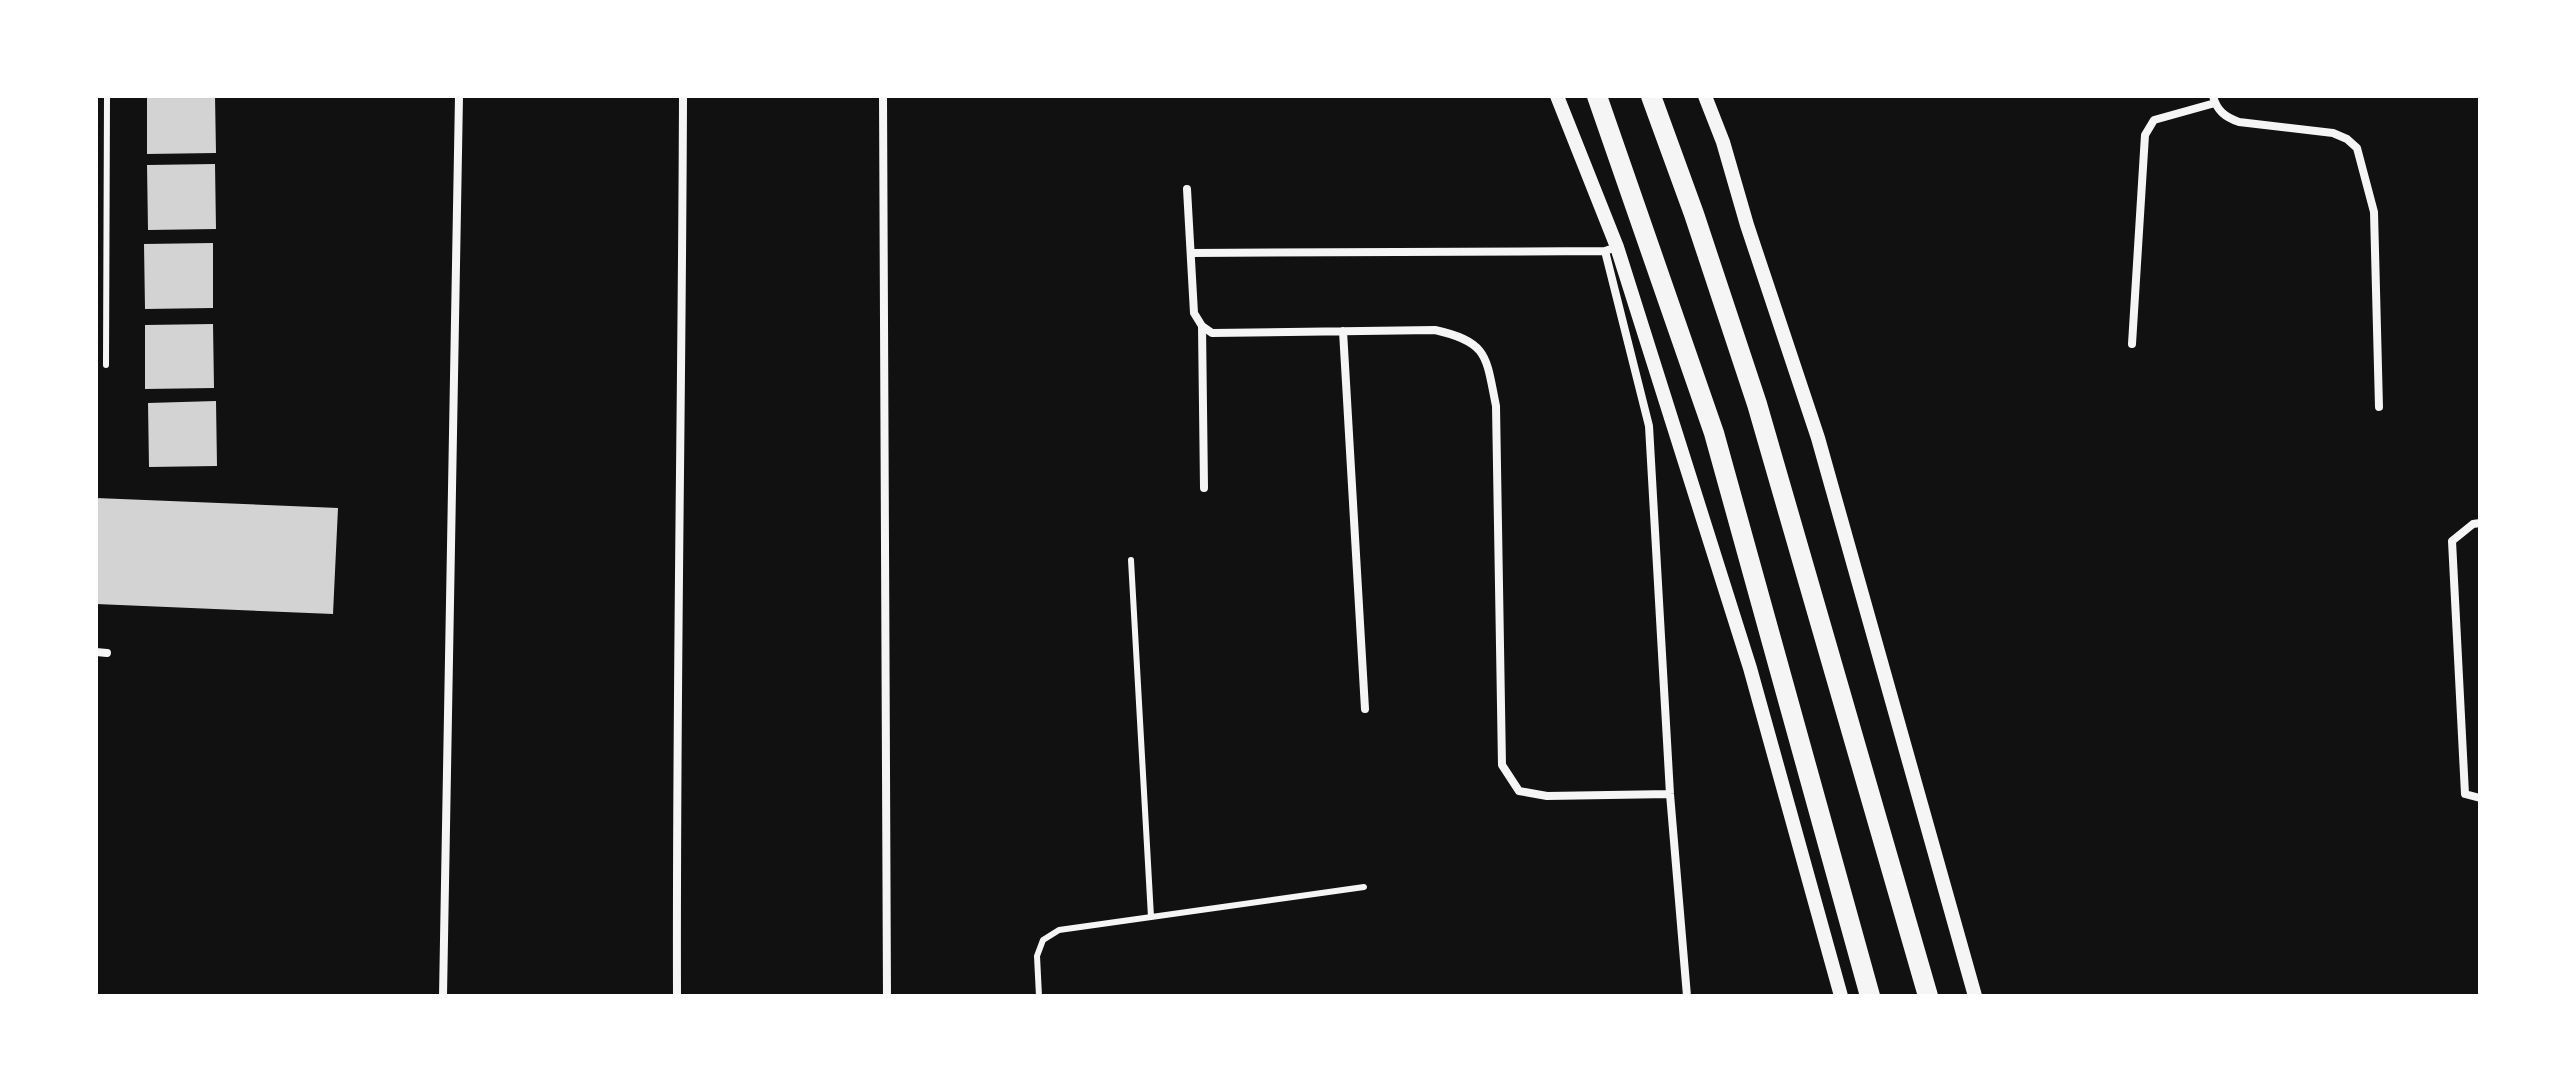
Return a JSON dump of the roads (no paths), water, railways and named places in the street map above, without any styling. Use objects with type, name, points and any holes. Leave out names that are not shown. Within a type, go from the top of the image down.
[{"type":"main road","points":[[1597,96],[1714,433],[1870,996]]},
{"type":"main road","points":[[1651,96],[1757,404],[1928,996]]},
{"type":"street","points":[[443,996],[459,96]]},
{"type":"street","points":[[677,996],[683,96]]},
{"type":"street","points":[[883,96],[887,996]]},
{"type":"street","points":[[1557,96],[1750,668],[1841,996]]},
{"type":"street","points":[[1705,96],[1723,142],[1747,225],[1818,438],[1975,996]]},
{"type":"street","points":[[2132,344],[2145,135],[2154,120],[2214,100],[2226,117],[2239,122],[2333,133],[2357,148],[2374,212],[2379,407]]},
{"type":"street","points":[[1187,189],[1194,313],[1202,326],[1212,333],[1435,330],[1465,336],[1486,356],[1496,406],[1502,765],[1519,791],[1547,796],[1670,794]]},
{"type":"street","points":[[1191,253],[1611,249]]},
{"type":"street","points":[[1611,249],[1649,426],[1670,794],[1687,996]]},
{"type":"street","points":[[1202,326],[1204,488]]},
{"type":"street","points":[[1343,331],[1365,709]]},
{"type":"street","points":[[2480,523],[2473,524],[2452,541],[2465,794],[2480,798]]},
{"type":"street","points":[[96,652],[107,653]]},
{"type":"lane","points":[[106,365],[107,96]]},
{"type":"lane","points":[[1131,560],[1151,917]]},
{"type":"lane","points":[[1039,996],[1037,956],[1043,940],[1059,930],[1364,887]]}]
